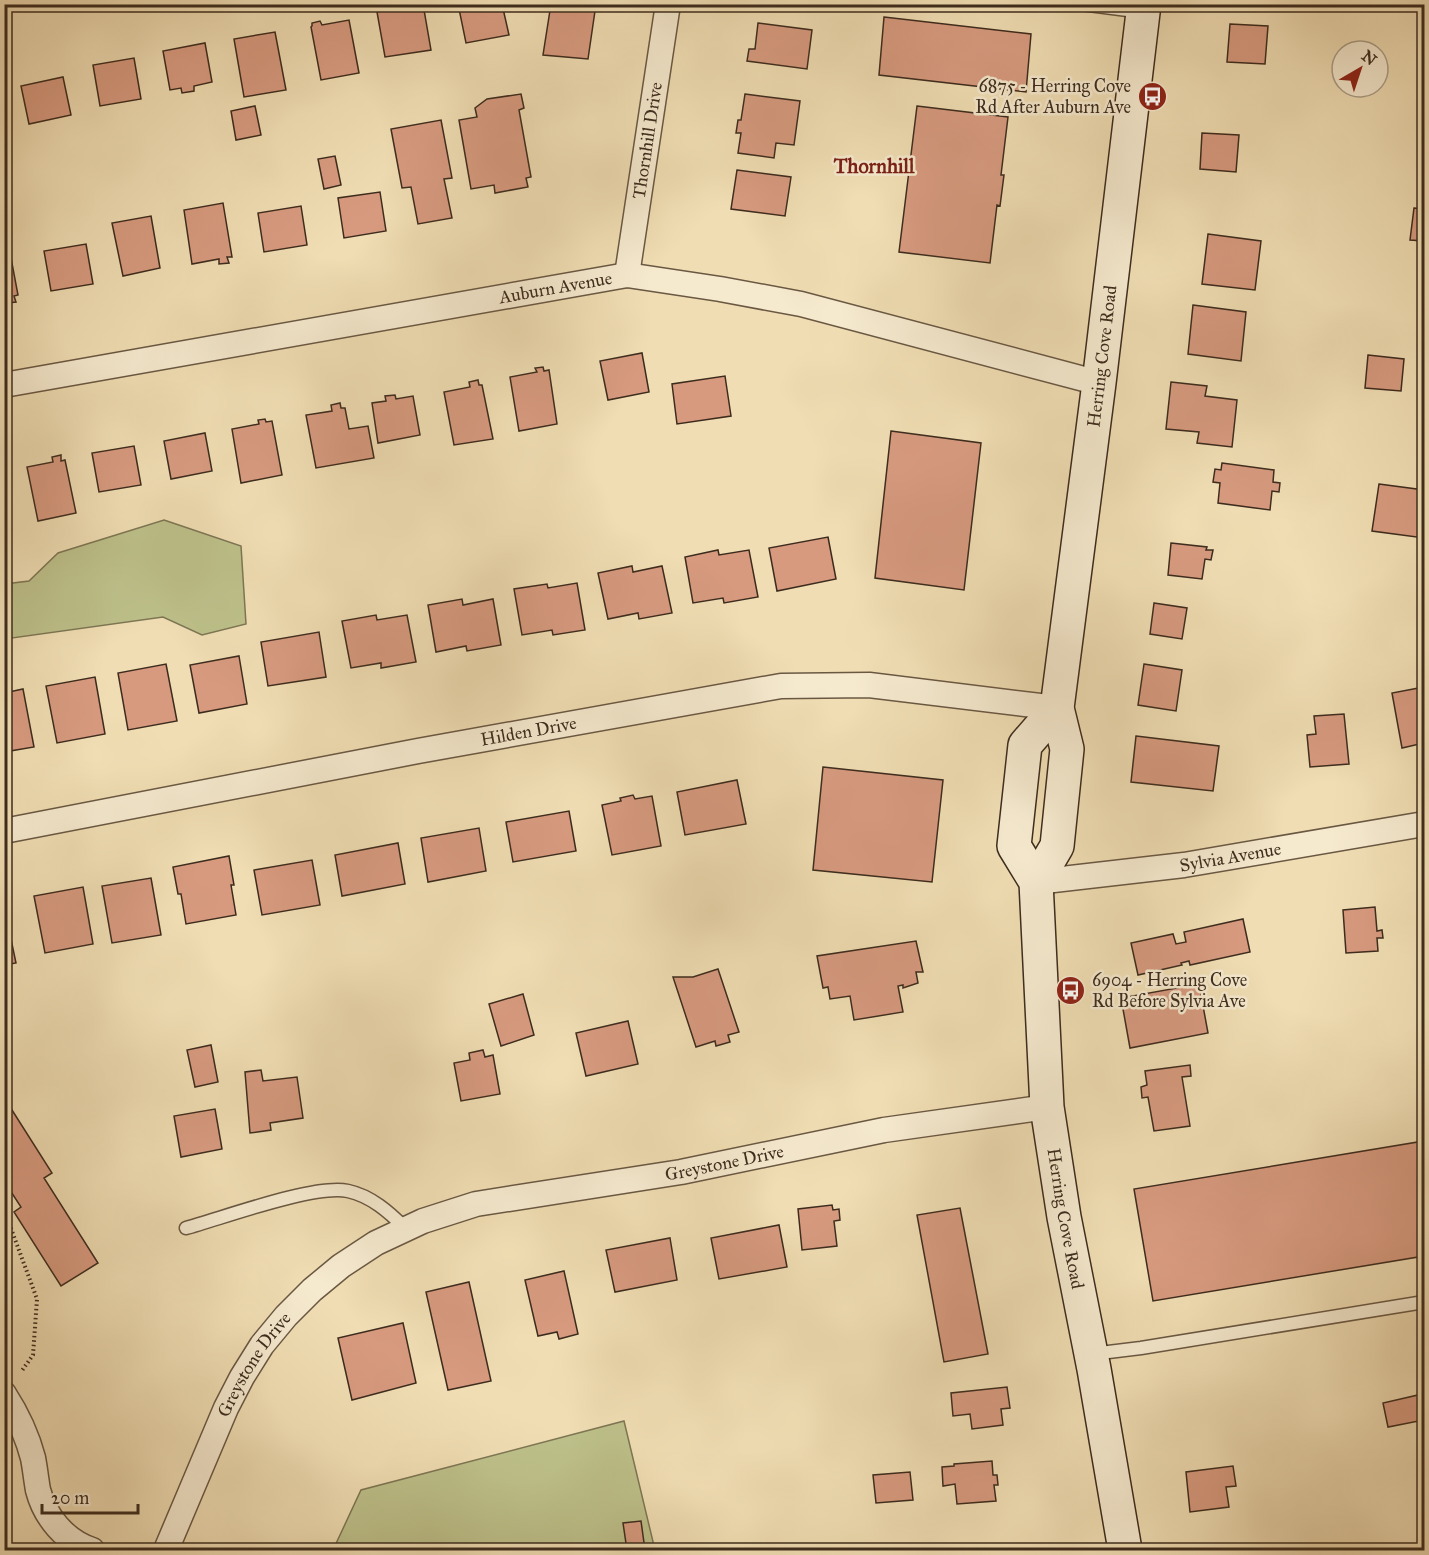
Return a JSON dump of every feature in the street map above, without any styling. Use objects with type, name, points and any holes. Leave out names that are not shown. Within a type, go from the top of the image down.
[{"type":"main road","name":"Herring Cove Road","points":[[1125,1551],[1047,1107],[1036,882],[1014,846],[1025,745],[1057,708],[1099,383],[1143,8]]},
{"type":"street","name":"Thornhill Drive","points":[[627,275],[668,4]]},
{"type":"street","name":"Auburn Avenue","points":[[4,385],[627,275],[801,304],[1099,383]]},
{"type":"street","name":"Hilden Drive","points":[[4,831],[418,751],[781,686],[869,685],[1057,708]]},
{"type":"street","name":"Sylvia Avenue","points":[[1036,882],[1184,865],[1425,824]]},
{"type":"street","name":"Greystone Drive","points":[[166,1551],[226,1408],[247,1369],[273,1330],[326,1277],[376,1243],[405,1228],[440,1214],[476,1204],[681,1172],[884,1130],[1047,1107]]},
{"type":"street","points":[[5,1394],[20,1421],[27,1440],[38,1490],[47,1512],[64,1533],[92,1551]]},
{"type":"lane","points":[[1081,4],[1143,8]]},
{"type":"lane","points":[[186,1228],[306,1195],[346,1191],[365,1196],[383,1208],[405,1228]]},
{"type":"lane","points":[[1091,1354],[1425,1302]]},
{"type":"path","points":[[4,1193],[6,1215],[37,1299],[33,1355],[5,1394]]},
{"type":"green space","points":[[164,520],[241,546],[246,624],[202,635],[163,617],[5,639],[5,584],[29,581],[58,553]]},
{"type":"green space","points":[[624,1421],[655,1550],[333,1550],[361,1490]]},
{"type":"building","points":[[423,4],[431,50],[385,57],[377,12]]},
{"type":"building","points":[[458,4],[502,4],[509,35],[466,43]]},
{"type":"building","points":[[551,4],[596,4],[588,59],[543,55]]},
{"type":"building","points":[[884,17],[1031,34],[1026,92],[879,75]]},
{"type":"building","points":[[349,20],[359,73],[321,80],[312,23],[320,21],[322,25]]},
{"type":"building","points":[[758,23],[812,30],[807,69],[747,61],[749,49],[755,49]]},
{"type":"building","points":[[1230,24],[1268,26],[1265,64],[1227,62]]},
{"type":"building","points":[[275,32],[286,90],[244,97],[234,39]]},
{"type":"building","points":[[205,43],[212,82],[194,86],[194,91],[182,93],[181,88],[170,90],[163,51]]},
{"type":"building","points":[[134,58],[141,99],[100,106],[93,65]]},
{"type":"building","points":[[63,77],[71,115],[29,124],[21,86]]},
{"type":"building","points":[[521,94],[524,108],[519,110],[531,177],[526,178],[528,187],[495,193],[494,185],[471,189],[459,120],[477,117],[475,108],[487,99]]},
{"type":"building","points":[[745,94],[800,101],[794,145],[776,143],[774,158],[738,153],[741,133],[736,133],[738,120],[741,120]]},
{"type":"building","points":[[255,106],[261,135],[236,140],[231,111]]},
{"type":"building","points":[[917,106],[1008,117],[1001,175],[1004,175],[1000,206],[997,205],[990,263],[899,252]]},
{"type":"building","points":[[441,120],[452,178],[444,179],[452,218],[418,224],[411,187],[402,188],[391,129]]},
{"type":"building","points":[[1202,133],[1239,135],[1236,172],[1200,169]]},
{"type":"building","points":[[335,156],[341,185],[324,189],[318,159]]},
{"type":"building","points":[[737,170],[791,177],[785,216],[731,209]]},
{"type":"building","points":[[380,192],[386,231],[344,238],[338,198]]},
{"type":"building","points":[[223,203],[232,257],[227,257],[229,263],[219,264],[219,259],[192,264],[184,210]]},
{"type":"building","points":[[301,206],[307,245],[264,252],[258,213]]},
{"type":"building","points":[[1414,208],[1424,209],[1424,241],[1410,240]]},
{"type":"building","points":[[151,216],[160,268],[123,276],[112,223]]},
{"type":"building","points":[[1208,234],[1261,241],[1255,290],[1202,284]]},
{"type":"building","points":[[4,242],[8,242],[18,295],[14,296],[16,302],[7,303],[4,298]]},
{"type":"building","points":[[86,244],[93,284],[51,291],[44,251]]},
{"type":"building","points":[[1193,305],[1246,312],[1241,361],[1188,354]]},
{"type":"building","points":[[642,353],[649,392],[608,400],[600,361]]},
{"type":"building","points":[[1368,355],[1404,359],[1401,391],[1365,388]]},
{"type":"building","points":[[543,367],[544,371],[549,370],[557,424],[519,431],[510,377],[537,372],[535,368]]},
{"type":"building","points":[[725,376],[731,416],[677,424],[672,384]]},
{"type":"building","points":[[478,380],[479,385],[482,385],[493,439],[454,445],[444,392],[470,387],[469,382]]},
{"type":"building","points":[[1171,382],[1207,386],[1205,396],[1237,400],[1232,447],[1197,443],[1199,432],[1166,429]]},
{"type":"building","points":[[395,395],[396,399],[413,396],[420,435],[378,443],[372,403],[386,401],[385,396]]},
{"type":"building","points":[[340,403],[341,408],[345,408],[349,429],[368,426],[374,458],[316,468],[306,415],[332,411],[331,405]]},
{"type":"building","points":[[265,419],[266,422],[272,421],[282,475],[241,483],[232,429],[259,424],[258,420]]},
{"type":"building","points":[[891,431],[981,443],[964,590],[875,578]]},
{"type":"building","points":[[205,433],[212,471],[171,479],[164,441]]},
{"type":"building","points":[[134,446],[141,485],[99,492],[92,453]]},
{"type":"building","points":[[61,455],[61,461],[65,460],[76,513],[38,521],[27,467],[53,462],[52,457]]},
{"type":"building","points":[[1222,463],[1274,470],[1273,482],[1280,483],[1279,492],[1272,491],[1270,510],[1218,503],[1220,483],[1213,482],[1215,469],[1221,470]]},
{"type":"building","points":[[1379,484],[1424,490],[1424,538],[1372,531]]},
{"type":"building","points":[[828,537],[836,579],[777,591],[769,548]]},
{"type":"building","points":[[1171,543],[1207,547],[1206,550],[1213,550],[1211,560],[1205,559],[1202,579],[1168,575]]},
{"type":"building","points":[[718,550],[719,555],[749,550],[758,597],[724,603],[723,598],[693,603],[685,557]]},
{"type":"building","points":[[632,566],[633,572],[662,566],[672,613],[639,619],[638,613],[608,619],[598,573]]},
{"type":"building","points":[[577,583],[585,630],[553,635],[552,630],[522,635],[514,589],[547,584],[548,588]]},
{"type":"building","points":[[462,599],[463,605],[493,599],[501,645],[467,651],[466,646],[436,652],[428,605]]},
{"type":"building","points":[[1154,603],[1187,608],[1182,639],[1150,634]]},
{"type":"building","points":[[376,615],[377,620],[407,615],[416,662],[381,668],[381,663],[351,668],[342,621]]},
{"type":"building","points":[[319,632],[326,677],[268,686],[261,642]]},
{"type":"building","points":[[239,656],[247,704],[199,713],[190,665]]},
{"type":"building","points":[[166,664],[177,721],[128,730],[118,673]]},
{"type":"building","points":[[1144,664],[1182,670],[1176,711],[1138,705]]},
{"type":"building","points":[[95,677],[105,734],[57,743],[46,686]]},
{"type":"building","points":[[1424,687],[1424,743],[1402,748],[1392,693]]},
{"type":"building","points":[[23,689],[34,747],[4,752],[4,693]]},
{"type":"building","points":[[1344,714],[1349,764],[1310,767],[1307,735],[1316,734],[1314,716]]},
{"type":"building","points":[[1136,736],[1219,746],[1213,791],[1131,782]]},
{"type":"building","points":[[823,767],[943,780],[932,882],[813,870]]},
{"type":"building","points":[[737,780],[746,824],[685,835],[677,792]]},
{"type":"building","points":[[633,795],[635,799],[652,796],[661,846],[612,855],[602,805],[621,801],[620,798]]},
{"type":"building","points":[[569,811],[576,851],[513,862],[506,822]]},
{"type":"building","points":[[479,828],[486,871],[428,882],[421,838]]},
{"type":"building","points":[[398,843],[405,884],[342,896],[335,855]]},
{"type":"building","points":[[229,856],[236,915],[186,924],[173,867]]},
{"type":"building","points":[[312,860],[320,905],[262,915],[254,870]]},
{"type":"building","points":[[151,878],[161,935],[112,943],[102,886]]},
{"type":"building","points":[[83,887],[93,944],[45,953],[34,896]]},
{"type":"building","points":[[4,906],[16,963],[4,965]]},
{"type":"building","points":[[1375,907],[1377,931],[1382,930],[1383,938],[1377,938],[1378,951],[1346,953],[1343,910]]},
{"type":"building","points":[[1243,919],[1250,952],[1190,965],[1189,961],[1181,963],[1182,965],[1138,975],[1131,943],[1173,934],[1176,944],[1186,942],[1184,932]]},
{"type":"building","points":[[916,941],[923,972],[916,972],[918,983],[903,988],[903,985],[898,986],[903,1012],[854,1020],[850,996],[830,999],[828,987],[823,988],[817,956]]},
{"type":"building","points":[[718,969],[739,1032],[728,1035],[730,1042],[716,1046],[715,1041],[696,1047],[673,977],[693,977]]},
{"type":"building","points":[[1199,984],[1208,1033],[1130,1048],[1121,998]]},
{"type":"building","points":[[523,994],[534,1035],[501,1046],[489,1004]]},
{"type":"building","points":[[628,1021],[638,1064],[586,1076],[576,1033]]},
{"type":"building","points":[[211,1045],[218,1082],[195,1087],[187,1050]]},
{"type":"building","points":[[483,1050],[485,1057],[493,1055],[500,1094],[461,1101],[454,1063],[470,1060],[469,1053]]},
{"type":"building","points":[[1190,1065],[1191,1076],[1182,1077],[1190,1126],[1154,1131],[1148,1097],[1142,1098],[1141,1087],[1147,1085],[1145,1071]]},
{"type":"building","points":[[261,1070],[263,1081],[297,1077],[303,1118],[270,1123],[271,1130],[250,1133],[245,1072]]},
{"type":"building","points":[[5,1099],[52,1173],[44,1178],[98,1263],[61,1286],[14,1212],[21,1207],[4,1181]]},
{"type":"building","points":[[215,1109],[222,1149],[181,1157],[174,1116]]},
{"type":"building","points":[[1424,1141],[1424,1256],[1153,1301],[1134,1189]]},
{"type":"building","points":[[832,1205],[833,1210],[839,1209],[840,1220],[834,1221],[837,1246],[802,1250],[798,1209]]},
{"type":"building","points":[[960,1208],[988,1354],[944,1362],[917,1215]]},
{"type":"building","points":[[779,1225],[787,1267],[719,1279],[711,1238]]},
{"type":"building","points":[[670,1238],[677,1280],[615,1292],[606,1250]]},
{"type":"building","points":[[564,1271],[578,1334],[559,1339],[557,1332],[538,1336],[525,1280]]},
{"type":"building","points":[[469,1282],[491,1381],[448,1390],[426,1292]]},
{"type":"building","points":[[403,1323],[416,1383],[352,1400],[338,1338]]},
{"type":"building","points":[[1007,1387],[1010,1408],[1001,1409],[1003,1425],[972,1429],[970,1414],[953,1416],[951,1393]]},
{"type":"building","points":[[1418,1395],[1424,1420],[1388,1427],[1383,1403]]},
{"type":"building","points":[[992,1461],[993,1475],[997,1475],[998,1485],[994,1485],[996,1501],[957,1504],[955,1484],[943,1486],[942,1467]]},
{"type":"building","points":[[1233,1466],[1236,1486],[1226,1487],[1229,1507],[1190,1512],[1186,1472]]},
{"type":"building","points":[[910,1472],[913,1500],[876,1503],[873,1475]]},
{"type":"building","points":[[641,1521],[645,1550],[627,1550],[623,1523]]},
{"type":"place","name":"6875 - Herring Cove Rd After Auburn Ave","points":[[1152,96]]},
{"type":"place","name":"6904 - Herring Cove Rd Before Sylvia Ave","points":[[1071,990]]},
{"type":"district","name":"Thornhill","points":[[874,166]]}]
